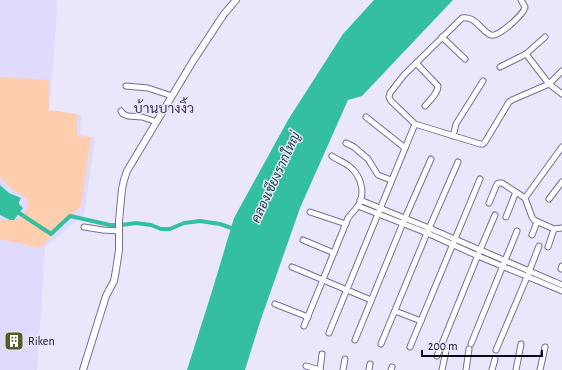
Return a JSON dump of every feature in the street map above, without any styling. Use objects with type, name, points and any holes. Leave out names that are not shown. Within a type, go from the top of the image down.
[{"type":"street","points":[[83,370],[106,296],[114,281],[118,264],[119,221],[122,189],[127,172],[210,34],[226,11],[236,0]]},
{"type":"street","points":[[521,0],[525,7],[524,12],[513,23],[495,35],[490,35],[470,18],[462,18],[404,75],[390,93],[389,97],[391,101],[415,124],[483,144],[509,102],[548,82],[562,70]]},
{"type":"street","points":[[442,37],[465,59]]},
{"type":"street","points":[[500,67],[528,56],[545,37]]},
{"type":"street","points":[[528,56],[548,82],[562,94]]},
{"type":"street","points":[[416,63],[438,86],[437,92],[425,106]]},
{"type":"street","points":[[453,136],[456,124],[483,82]]},
{"type":"street","points":[[126,86],[148,88],[172,96]]},
{"type":"street","points":[[121,111],[123,114],[128,116],[142,117],[157,122]]},
{"type":"street","points":[[366,117],[405,147]]},
{"type":"street","points":[[329,333],[415,124]]},
{"type":"street","points":[[346,143],[368,159],[378,175],[391,180]]},
{"type":"street","points":[[525,198],[561,150]]},
{"type":"street","points":[[304,326],[350,215],[359,203],[362,190],[356,173],[350,166],[332,156]]},
{"type":"street","points":[[354,340],[431,159]]},
{"type":"street","points":[[381,344],[458,162]]},
{"type":"street","points":[[410,346],[480,179]]},
{"type":"street","points":[[489,203],[497,184],[499,182],[502,183],[525,198],[532,217],[537,222],[554,229],[562,228]]},
{"type":"street","points":[[550,199],[562,182]]},
{"type":"street","points":[[506,217],[516,192]]},
{"type":"street","points":[[359,203],[428,230],[503,263],[530,271],[562,285]]},
{"type":"street","points":[[310,212],[346,224]]},
{"type":"street","points":[[437,356],[495,215]]},
{"type":"street","points":[[532,235],[537,222]]},
{"type":"street","points":[[84,227],[103,230],[119,230]]},
{"type":"street","points":[[548,246],[554,229]]},
{"type":"street","points":[[466,370],[470,347],[517,231]]},
{"type":"street","points":[[303,240],[334,253]]},
{"type":"street","points":[[496,350],[530,271],[539,246]]},
{"type":"street","points":[[503,263],[527,277],[562,291]]},
{"type":"street","points":[[292,267],[371,300]]},
{"type":"street","points":[[275,304],[308,317]]},
{"type":"street","points":[[395,311],[421,321]]},
{"type":"street","points":[[516,370],[521,344]]},
{"type":"street","points":[[540,370],[545,347]]},
{"type":"street","points":[[442,370],[446,351]]},
{"type":"street","points":[[306,366],[320,370],[322,354]]},
{"type":"street","points":[[343,370],[345,359]]},
{"type":"street","points":[[492,370],[494,360]]},
{"type":"street","points":[[369,370],[370,364]]},
{"type":"shaded area","points":[[0,0],[57,0],[49,110],[81,115],[80,135],[95,138],[84,215],[45,247],[37,370],[0,370]]},
{"type":"shaded area","points":[[0,77],[49,80],[49,110],[77,114],[77,136],[91,137],[81,206],[40,248],[0,239],[0,220],[19,219],[28,207],[27,198],[14,191],[0,177]]},
{"type":"water","name":"คลองเชียงรากใหญ่","points":[[374,0],[453,0],[362,96],[348,100],[300,208],[260,322],[245,370],[187,370],[234,218],[288,120],[343,34]]},
{"type":"water","points":[[0,185],[9,193],[21,198],[19,204],[23,208],[14,220],[10,220],[0,215]]},
{"type":"waterway","points":[[16,211],[51,234],[70,216],[110,225],[136,223],[151,225],[161,229],[170,229],[184,223],[200,221],[220,224],[237,230]]},
{"type":"place","name":"Riken","points":[[14,341]]},
{"type":"district","name":"บ้านบางงิ้ว","points":[[164,108]]}]
